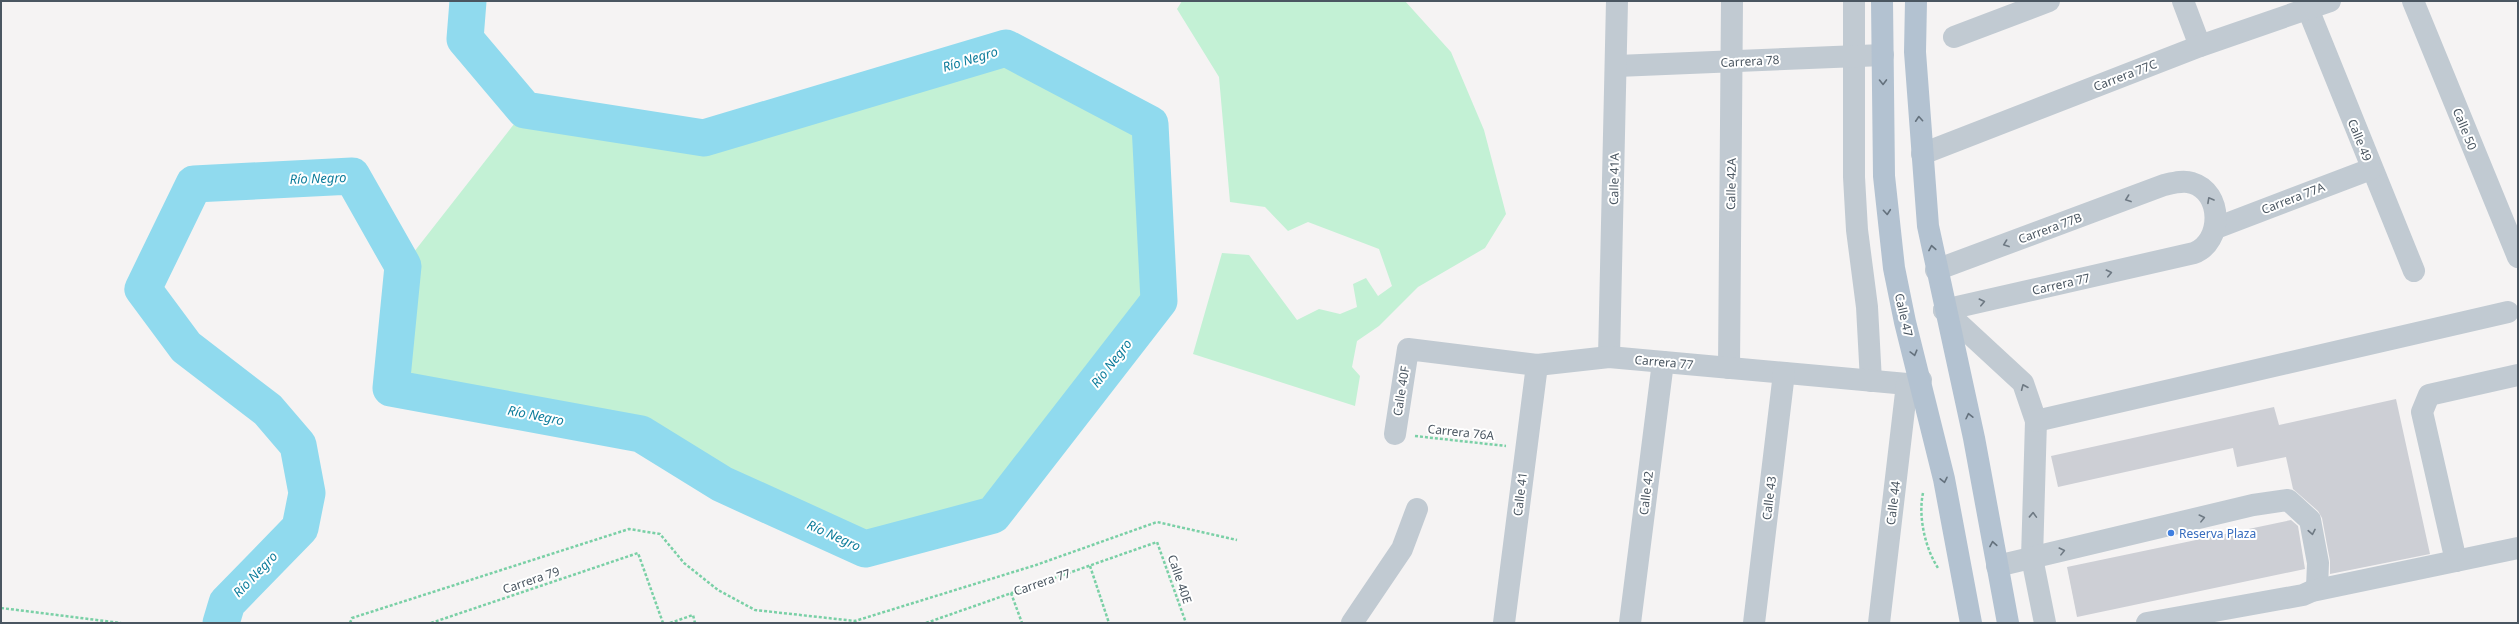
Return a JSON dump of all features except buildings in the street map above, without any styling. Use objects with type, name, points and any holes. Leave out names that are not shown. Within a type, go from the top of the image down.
[{"type":"main road","name":"Calle 47","points":[[1882,1],[1884,176],[1889,229],[1914,382],[1944,479],[1971,623]]},
{"type":"main road","points":[[1916,1],[1915,52],[1928,226],[1944,310],[1974,438],[1996,566],[2008,623]]},
{"type":"street","name":"Calle 41A","points":[[1609,357],[1617,66],[1617,1]]},
{"type":"street","name":"Calle 42A","points":[[1729,368],[1732,1]]},
{"type":"street","points":[[1854,1],[1854,184],[1857,230],[1868,307],[1871,381]]},
{"type":"street","points":[[1954,36],[2049,1]]},
{"type":"street","points":[[2183,1],[2200,46]]},
{"type":"street","name":"Carrera 77C","points":[[1922,154],[2200,46],[2330,1]]},
{"type":"street","name":"Calle 50","points":[[2413,1],[2518,257]]},
{"type":"street","name":"Calle 49","points":[[2308,9],[2371,169],[2414,271]]},
{"type":"street","name":"Carrera 78","points":[[1617,66],[1883,55]]},
{"type":"street","name":"Carrera 77A","points":[[2216,228],[2371,169]]},
{"type":"street","name":"Carrera 77B","points":[[1936,270],[2164,185],[2178,182],[2199,186],[2206,192],[2213,206],[2216,217],[2216,228]]},
{"type":"street","name":"Carrera 77","points":[[1944,310],[2179,258],[2206,248],[2216,228]]},
{"type":"street","points":[[1944,310],[2023,383],[2036,420],[2032,558],[2045,623]]},
{"type":"street","points":[[2036,420],[2508,312]]},
{"type":"street","name":"Carrera 77","points":[[1408,349],[1536,365],[1609,357],[1871,381],[1914,382]]},
{"type":"street","name":"Calle 40F","points":[[1395,434],[1408,349]]},
{"type":"street","name":"Calle 42","points":[[1630,623],[1663,362]]},
{"type":"street","name":"Calle 41","points":[[1504,623],[1536,365]]},
{"type":"street","name":"Calle 43","points":[[1754,623],[1784,373]]},
{"type":"street","points":[[2456,561],[2422,412],[2429,395],[2518,375]]},
{"type":"street","name":"Calle 44","points":[[1878,623],[1914,382]]},
{"type":"street","points":[[1996,566],[2254,505],[2288,500],[2310,520],[2318,563],[2317,587],[2312,591]]},
{"type":"street","points":[[1352,623],[1402,549],[1417,509]]},
{"type":"street","points":[[2147,623],[2303,595],[2312,591],[2518,548]]},
{"type":"path","name":"Carrera 76A","points":[[1395,434],[1526,448]]},
{"type":"path","points":[[350,623],[352,618],[629,529],[660,534],[690,568],[718,590],[755,610],[855,621],[1036,566],[1157,522],[1237,540]]},
{"type":"path","name":"Carrera 77","points":[[926,623],[935,622],[1011,593],[1157,542]]},
{"type":"path","name":"Calle 40E","points":[[1157,542],[1186,623]]},
{"type":"path","name":"Carrera 79","points":[[431,623],[638,553],[663,623]]},
{"type":"path","points":[[1090,566],[1109,623]]},
{"type":"path","points":[[1011,593],[1022,623]]},
{"type":"path","points":[[1,608],[121,623]]},
{"type":"path","points":[[670,623],[693,615],[695,623]]},
{"type":"green space","points":[[1182,1],[1405,1],[1451,52],[1484,130],[1506,214],[1485,248],[1418,287],[1379,326],[1357,341],[1352,367],[1360,376],[1355,406],[1193,354],[1222,253],[1249,255],[1297,320],[1319,309],[1340,314],[1357,307],[1353,284],[1366,278],[1378,296],[1392,286],[1379,249],[1308,222],[1288,231],[1265,207],[1230,202],[1219,77],[1177,9]]},
{"type":"green space","points":[[1006,48],[1150,124],[1159,301],[993,515],[865,549],[722,484],[641,434],[391,388],[403,266],[525,110],[704,138]]},
{"type":"waterway","name":"Río Negro","points":[[221,623],[227,603],[300,528],[307,493],[298,445],[268,410],[186,347],[143,289],[194,184],[352,176],[403,266],[391,388],[641,434],[722,484],[865,549],[993,515],[1159,301],[1150,124],[1006,48],[704,138],[525,110],[465,39],[468,1]]},
{"type":"place","name":"Reserva Plaza","points":[[2171,533]]}]
